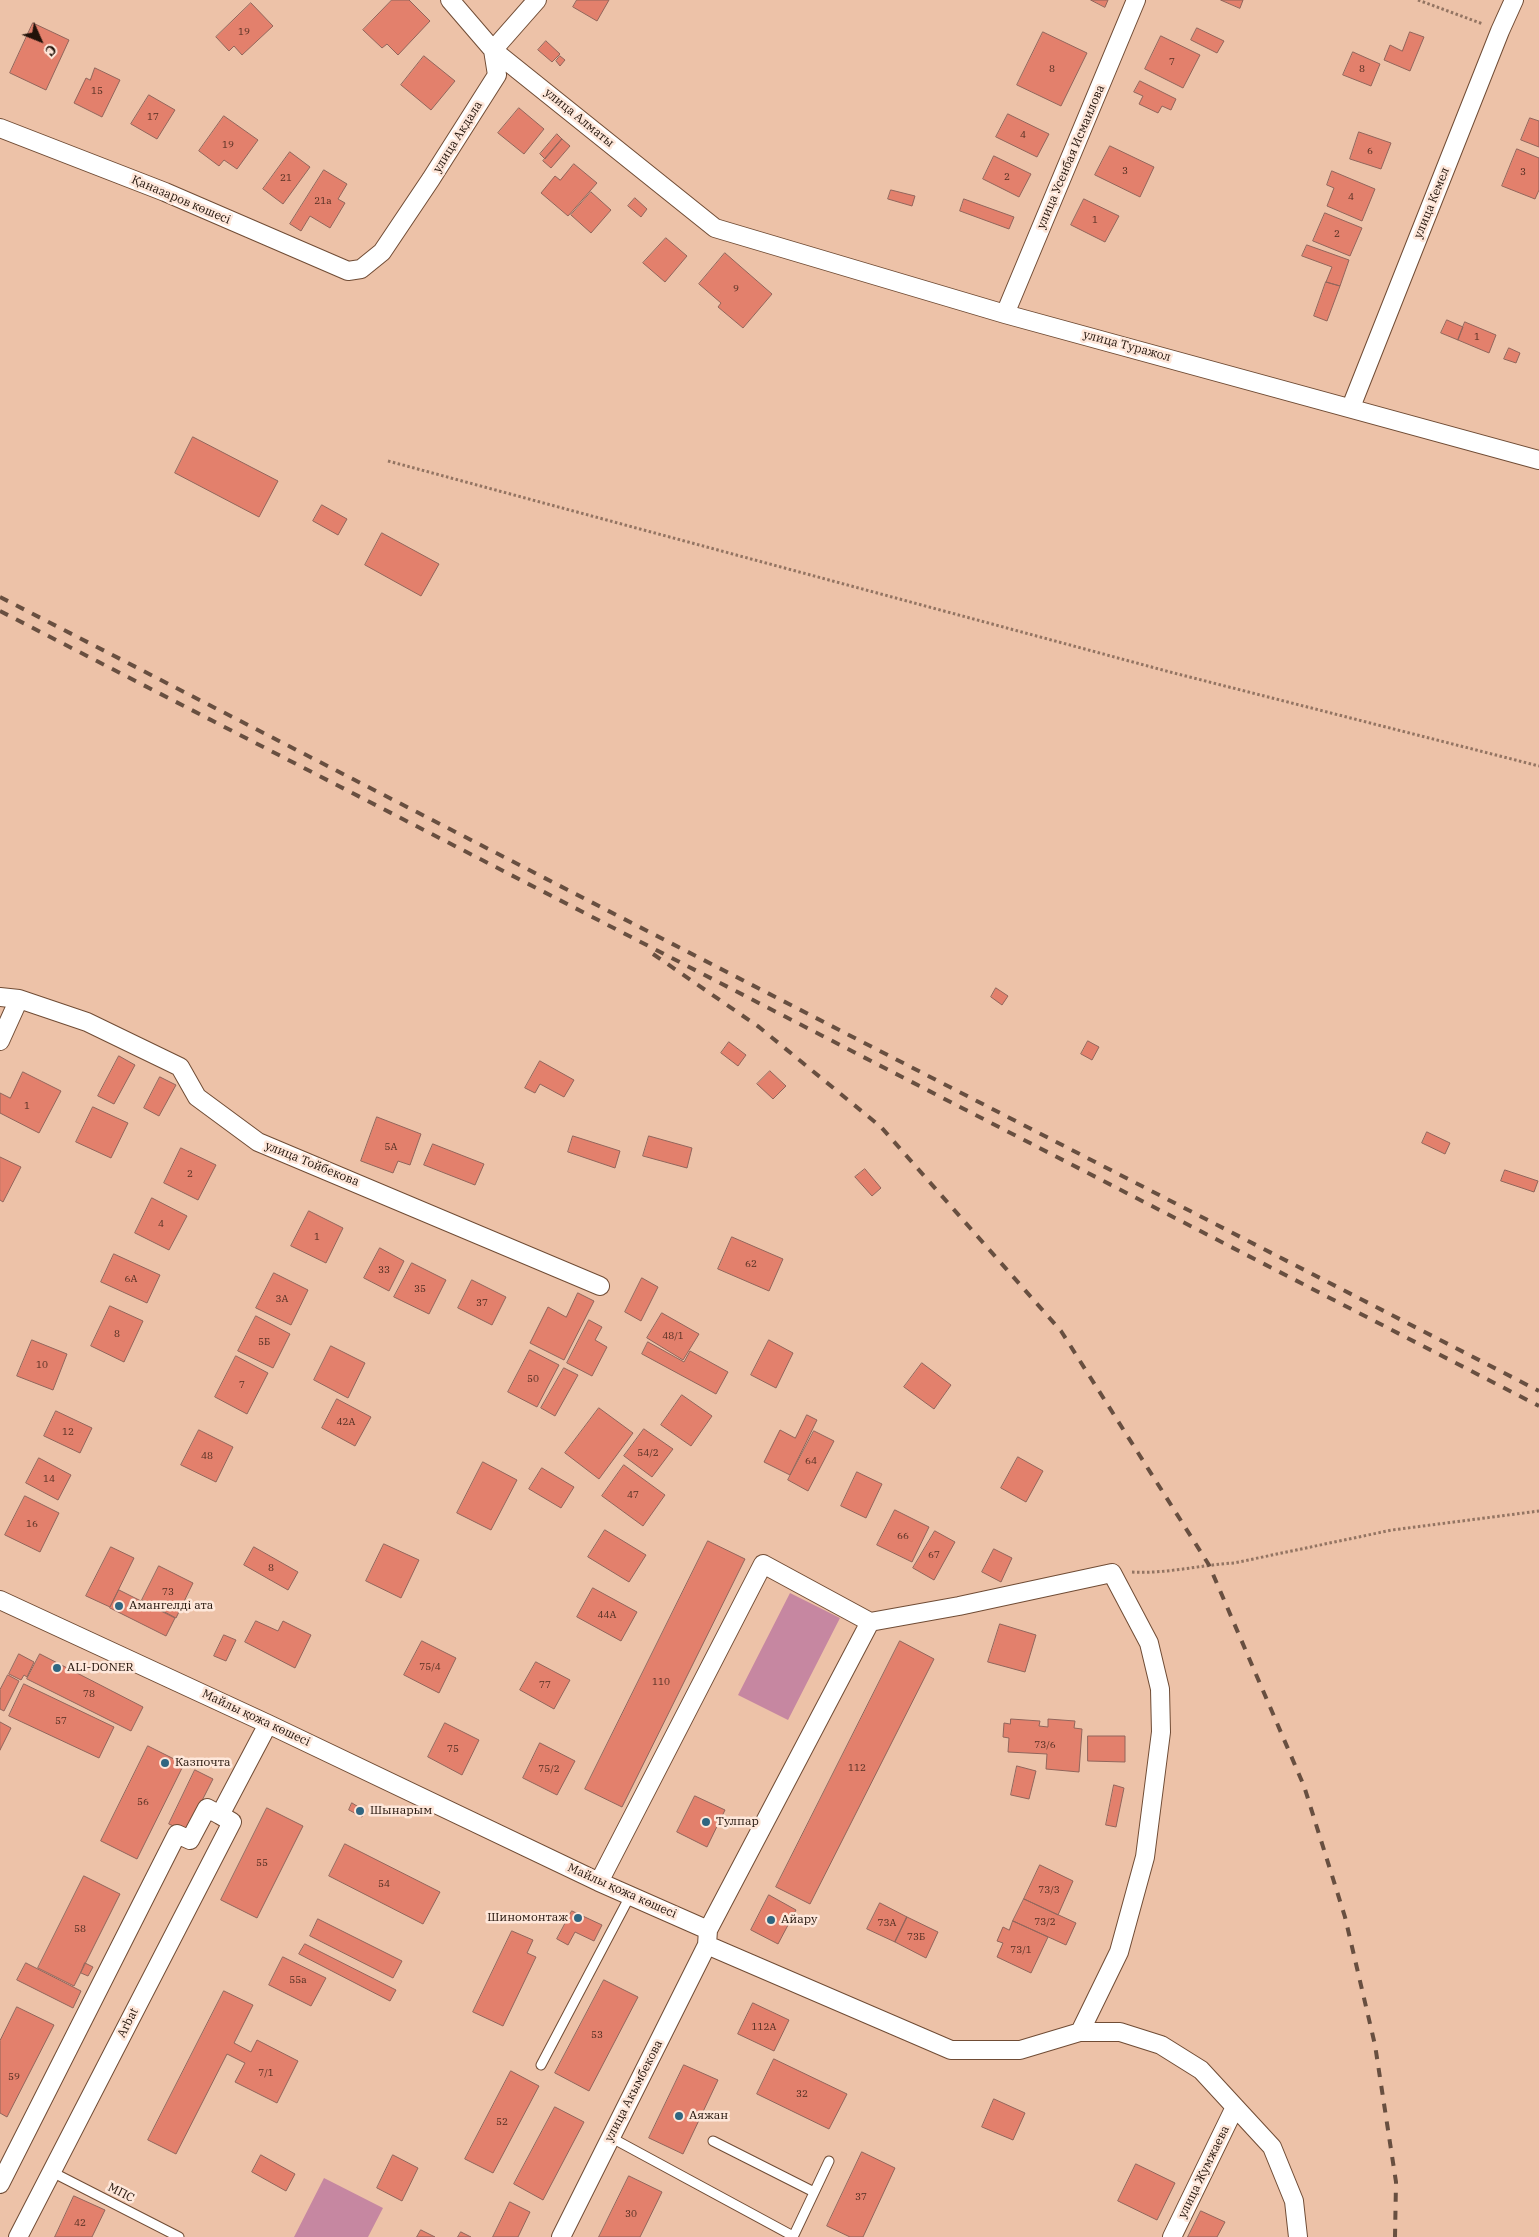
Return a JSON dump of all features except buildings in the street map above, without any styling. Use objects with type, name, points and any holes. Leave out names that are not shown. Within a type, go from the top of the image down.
[{"type":"street","name":"улица Алматы","points":[[450,0],[493,50],[715,228]]},
{"type":"street","points":[[493,50],[537,0]]},
{"type":"street","name":"улица Усенбая Исмаилова","points":[[1005,314],[1136,0]]},
{"type":"street","name":"улица Кемел","points":[[1351,407],[1514,0]]},
{"type":"street","name":"улица Акдала","points":[[361,270],[382,252],[497,75],[493,50]]},
{"type":"street","name":"Қаназаров көшесі","points":[[0,128],[164,192],[348,271],[361,270]]},
{"type":"street","name":"улица Туражол","points":[[715,228],[1005,314],[1351,407],[1539,460]]},
{"type":"street","name":"улица Тойбекова","points":[[0,997],[19,999],[87,1022],[180,1067],[197,1097],[258,1142],[600,1286]]},
{"type":"street","points":[[0,1041],[19,999]]},
{"type":"street","points":[[600,1882],[763,1564],[870,1622],[969,1604],[1112,1573],[1149,1643],[1160,1688],[1161,1732],[1154,1796],[1145,1857],[1140,1876],[1119,1952],[1080,2032]]},
{"type":"street","name":"Майлы қожа көшесі","points":[[0,1600],[268,1724],[630,1896],[708,1937],[951,2050],[1020,2050],[1080,2032],[1120,2032],[1160,2046],[1201,2070],[1272,2147],[1294,2201],[1298,2237]]},
{"type":"street","name":"улица Акымбекова","points":[[561,2237],[708,1937],[870,1622]]},
{"type":"street","points":[[0,2184],[177,1834],[190,1840],[207,1808],[220,1815],[268,1724]]},
{"type":"street","name":"Arbat","points":[[18,2237],[232,1822],[220,1815]]},
{"type":"street","name":"улица Жумжаева","points":[[1172,2237],[1235,2107]]},
{"type":"lane","points":[[541,2065],[630,1896]]},
{"type":"lane","points":[[610,2137],[793,2237],[829,2161]]},
{"type":"lane","points":[[713,2141],[814,2192]]},
{"type":"lane","name":"МПС","points":[[52,2172],[179,2237]]},
{"type":"path","points":[[1418,0],[1500,31]]},
{"type":"path","points":[[388,461],[1170,672],[1539,766]]},
{"type":"path","points":[[1112,1573],[1173,1571],[1209,1565],[1234,1564],[1392,1530],[1539,1511]]},
{"type":"shaded area","points":[[790,1593],[840,1618],[788,1720],[738,1695]]},
{"type":"shaded area","points":[[324,2178],[383,2208],[368,2237],[294,2237]]},
{"type":"railway","points":[[0,597],[1539,1391]]},
{"type":"railway","points":[[0,611],[1539,1406]]},
{"type":"railway","points":[[653,954],[759,1027],[881,1127],[1061,1331],[1209,1565],[1304,1786],[1345,1917],[1375,2045],[1396,2182],[1395,2237]]},
{"type":"place","name":"Амангелді ата","points":[[119,1606]]},
{"type":"place","name":"ALI-DONER","points":[[57,1668]]},
{"type":"place","name":"Казпочта","points":[[165,1763]]},
{"type":"place","name":"Шынарым","points":[[360,1811]]},
{"type":"place","name":"Тулпар","points":[[706,1822]]},
{"type":"place","name":"Шиномонтаж","points":[[578,1918]]},
{"type":"place","name":"Айару","points":[[771,1920]]},
{"type":"place","name":"Аяжан","points":[[679,2116]]}]
